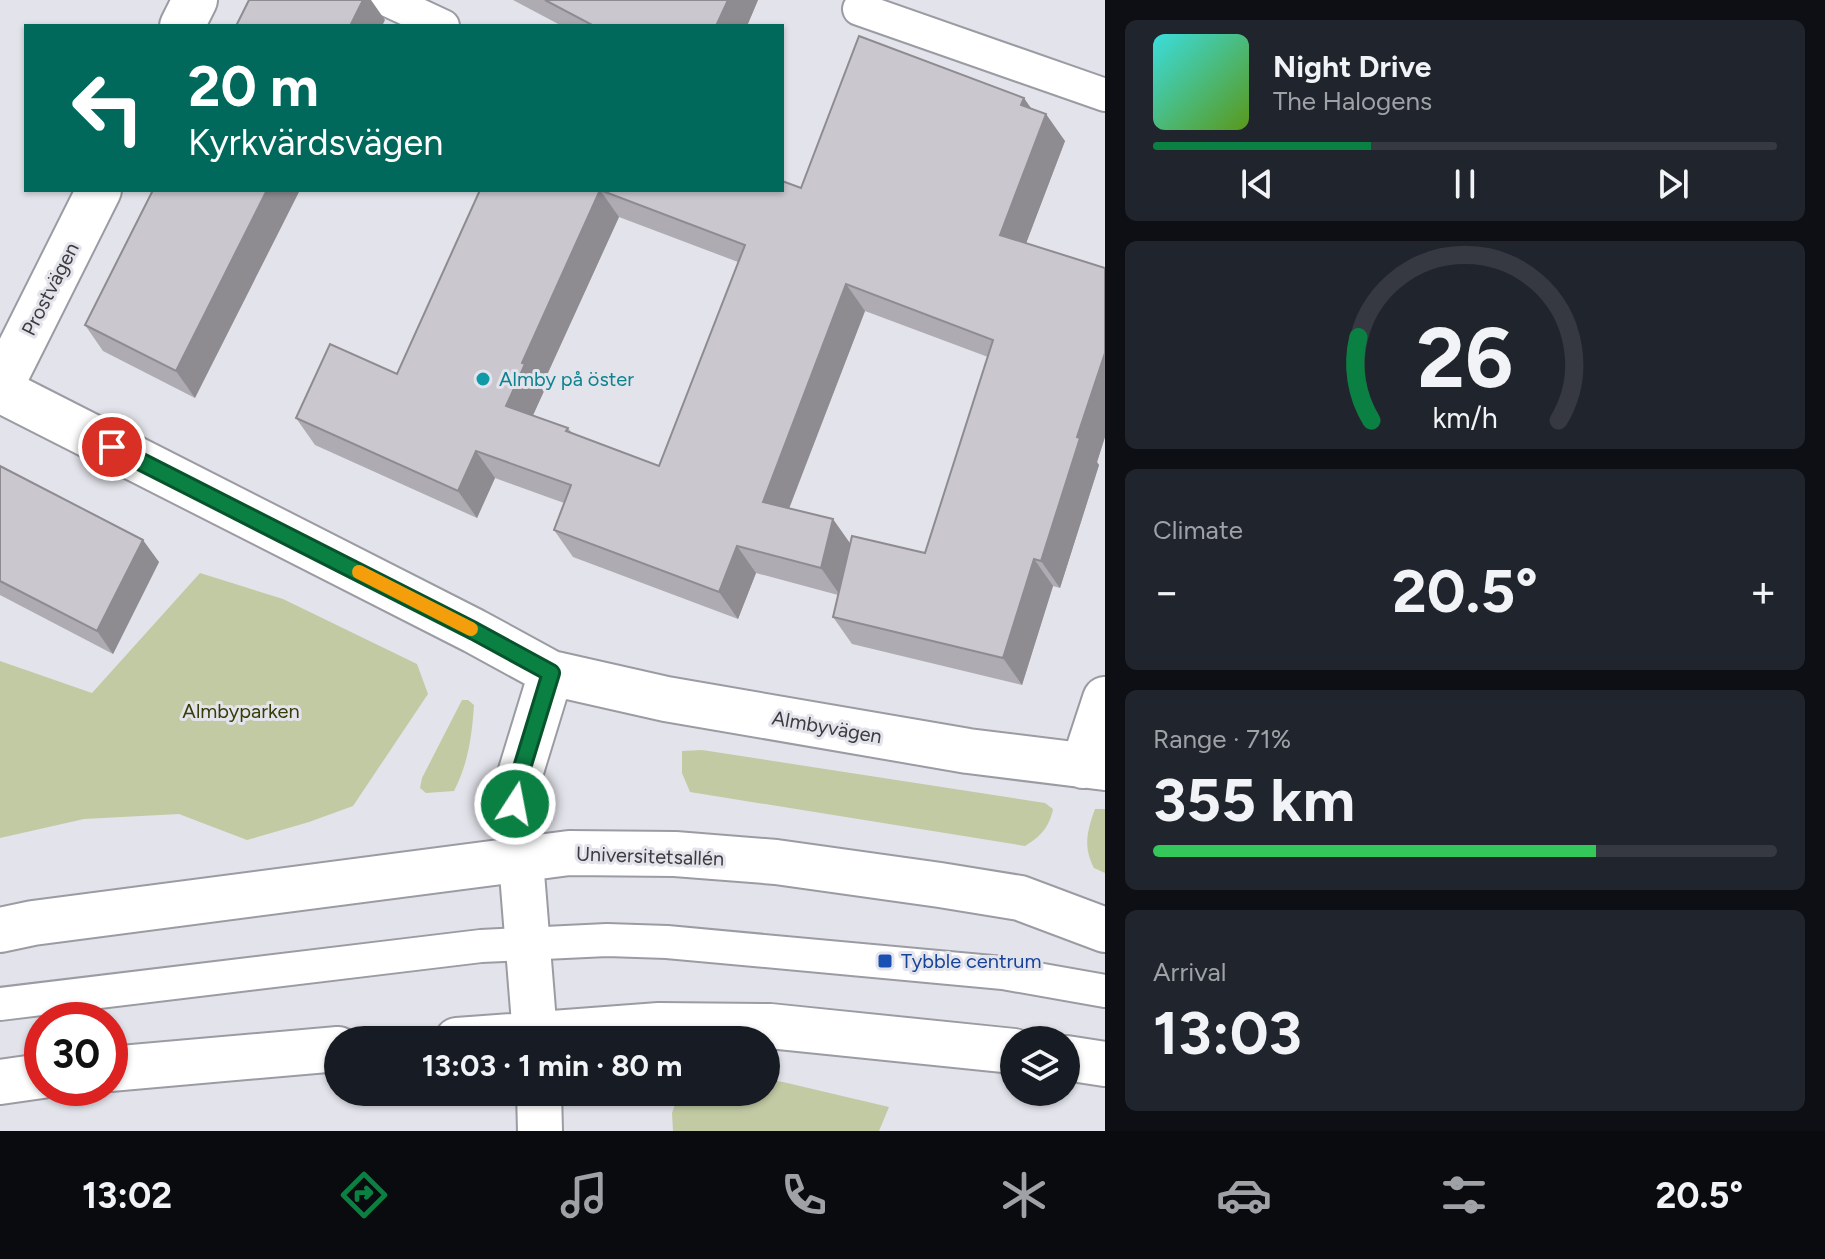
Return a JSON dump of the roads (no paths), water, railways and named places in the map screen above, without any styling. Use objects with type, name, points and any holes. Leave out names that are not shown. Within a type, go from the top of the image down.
[{"type":"main road","points":[[183,24],[195,0]]},
{"type":"main road","name":"Prostvägen","points":[[0,389],[98,192]]},
{"type":"main road","name":"Almbyvägen","points":[[0,389],[551,673],[666,699],[968,751],[1094,767]]},
{"type":"main road","points":[[534,1026],[514,794],[551,673]]},
{"type":"main road","points":[[1094,767],[1105,699]]},
{"type":"main road","name":"Universitetsallén","points":[[0,930],[33,923],[569,853],[675,854],[776,862],[1020,898],[1105,930]]},
{"type":"main road","points":[[649,1026],[770,1026]]},
{"type":"main road","points":[[780,1027],[1000,1050]]},
{"type":"main road","points":[[128,1067],[324,1050]]},
{"type":"main road","points":[[1080,1060],[1105,1064]]},
{"type":"main road","points":[[0,1082],[24,1079]]},
{"type":"main road","points":[[539,1106],[540,1131]]},
{"type":"lane","points":[[387,0],[439,24]]},
{"type":"lane","points":[[859,9],[1105,95]]},
{"type":"lane","points":[[0,1004],[481,946],[607,940],[667,942],[1003,973],[1105,991]]},
{"type":"place","name":"Almby på öster","points":[[483,379]]},
{"type":"place","name":"Tybble centrum","points":[[885,961]]},
{"type":"park label","name":"Almbyparken","points":[[241,711]]}]
